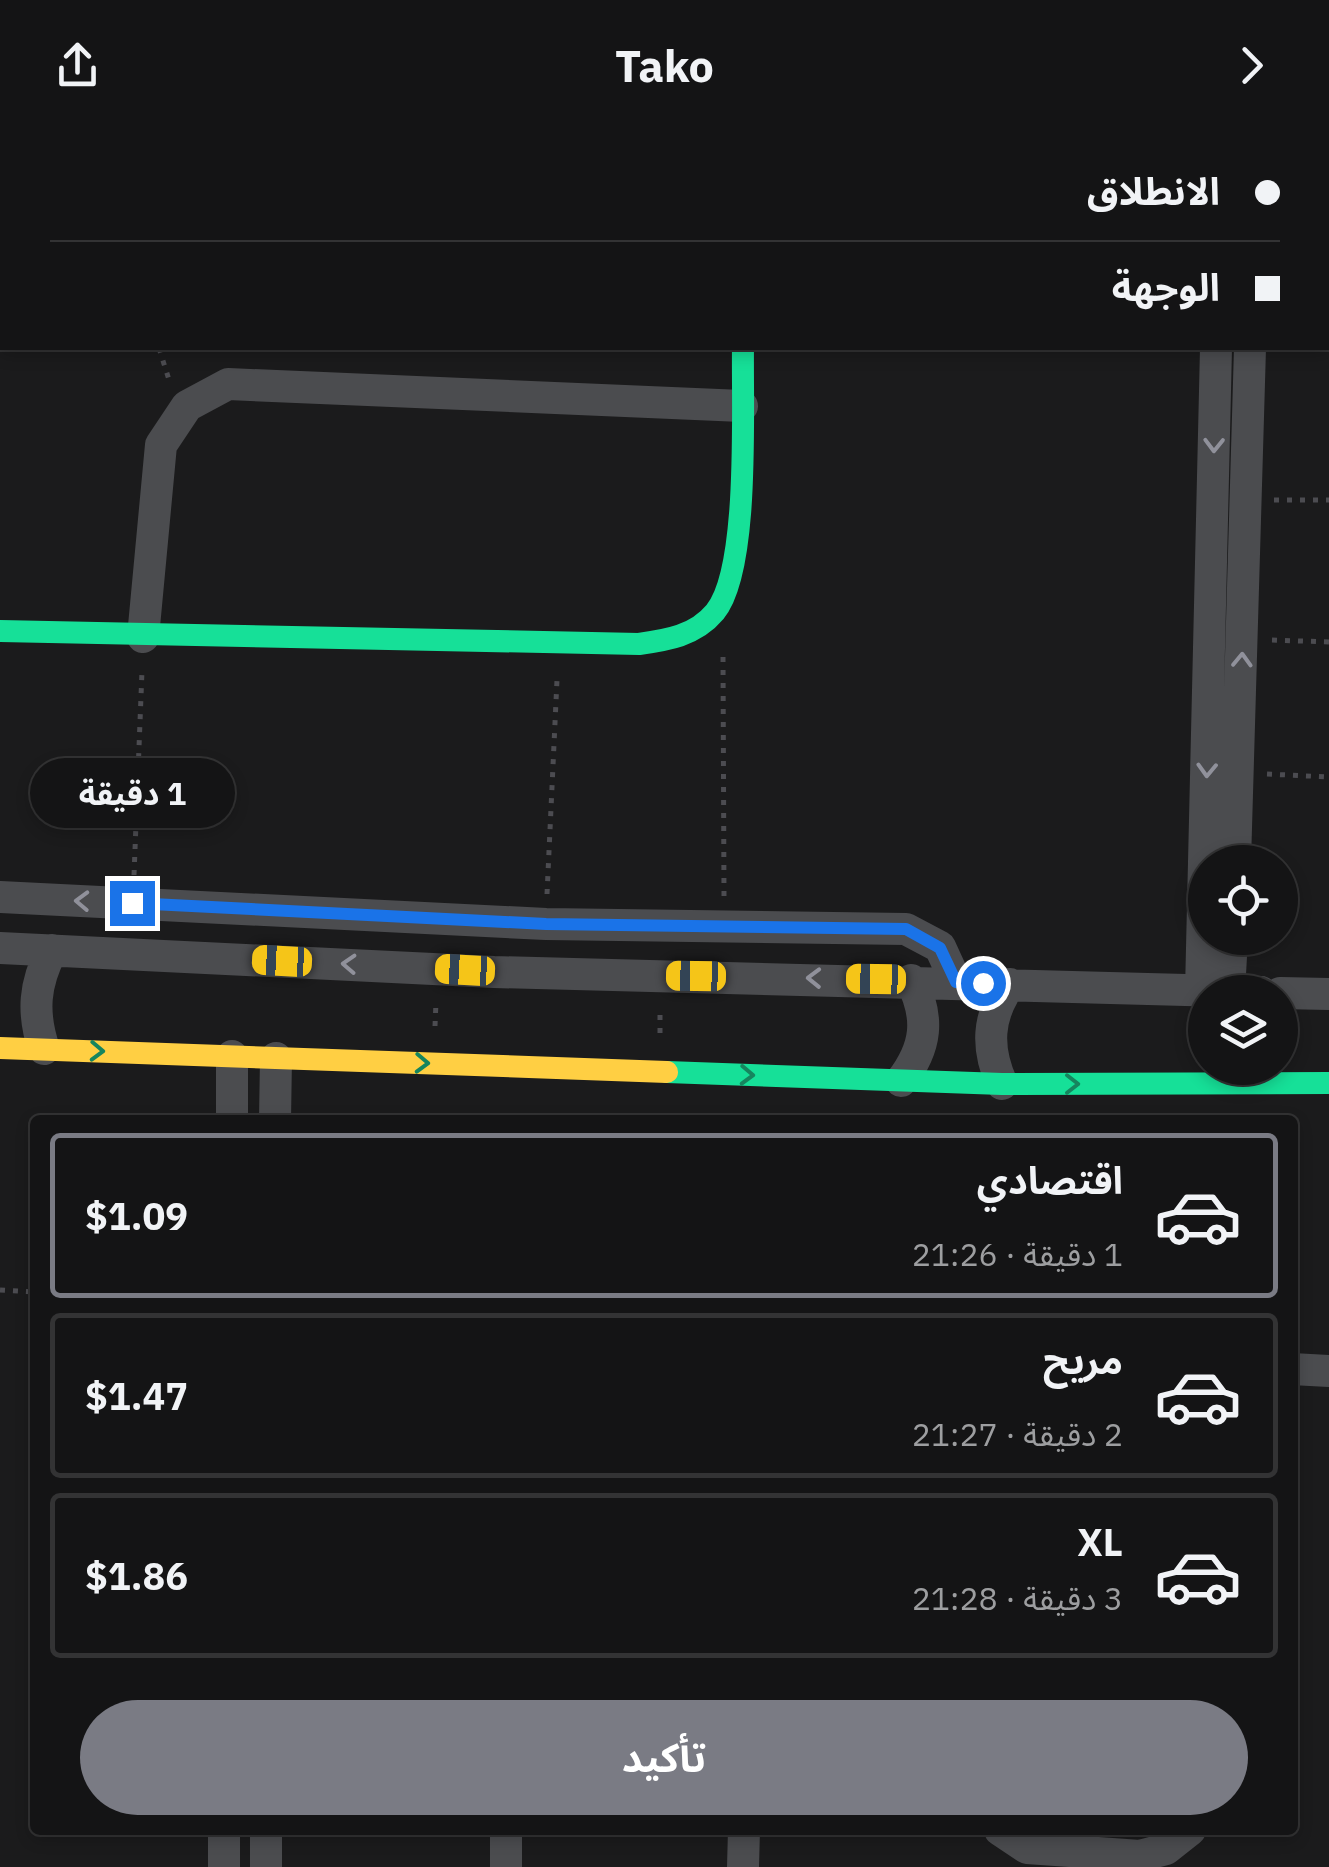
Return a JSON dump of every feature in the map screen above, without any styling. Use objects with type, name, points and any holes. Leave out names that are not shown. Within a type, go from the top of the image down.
[{"type":"street","points":[[0,631],[663,642],[707,622],[733,582],[743,350]]},
{"type":"street","points":[[1216,350],[1224,711],[1216,975]]},
{"type":"street","points":[[1236,845],[1238,773],[1224,711],[1243,639],[1250,350]]},
{"type":"street","points":[[143,636],[162,445],[187,406],[228,384],[742,406]]},
{"type":"street","points":[[0,898],[546,924],[906,929],[940,948],[956,982]]},
{"type":"street","points":[[0,948],[436,969],[1188,990]]},
{"type":"street","points":[[44,1050],[35,1009],[40,978],[52,950]]},
{"type":"street","points":[[901,1080],[923,1043],[923,1010],[911,980]]},
{"type":"street","points":[[1002,1084],[989,1043],[998,1001],[1010,984]]},
{"type":"street","points":[[1298,993],[1329,994]]},
{"type":"street","points":[[0,1048],[1002,1084],[1329,1083]]},
{"type":"street","points":[[232,1056],[232,1115]]},
{"type":"street","points":[[275,1115],[276,1058]]},
{"type":"street","points":[[1298,1369],[1329,1370]]},
{"type":"street","points":[[224,1835],[224,1867]]},
{"type":"street","points":[[266,1835],[266,1867]]},
{"type":"street","points":[[506,1835],[506,1867]]},
{"type":"street","points":[[744,1835],[744,1867]]},
{"type":"street","points":[[1007,1835],[1026,1848],[1140,1856],[1166,1850],[1184,1835]]},
{"type":"path","points":[[1246,500],[1329,500]]},
{"type":"path","points":[[707,622],[727,672],[724,924]]},
{"type":"path","points":[[132,903],[143,636]]},
{"type":"path","points":[[1243,639],[1329,642]]},
{"type":"path","points":[[546,924],[559,642]]},
{"type":"path","points":[[1238,773],[1329,777]]},
{"type":"path","points":[[435,1063],[436,969]]},
{"type":"path","points":[[659,1072],[661,976]]},
{"type":"path","points":[[0,1290],[30,1292]]},
{"type":"traffic: fast","points":[[0,631],[639,644],[680,636],[699,627],[715,612],[734,561],[742,486],[743,350]]},
{"type":"traffic: fast","points":[[667,1072],[1002,1084],[1329,1083]]},
{"type":"traffic: slow","points":[[0,1048],[667,1072]]},
{"type":"route","points":[[132,903],[546,924],[906,929],[940,948],[951,964],[956,982],[983,983]]}]
